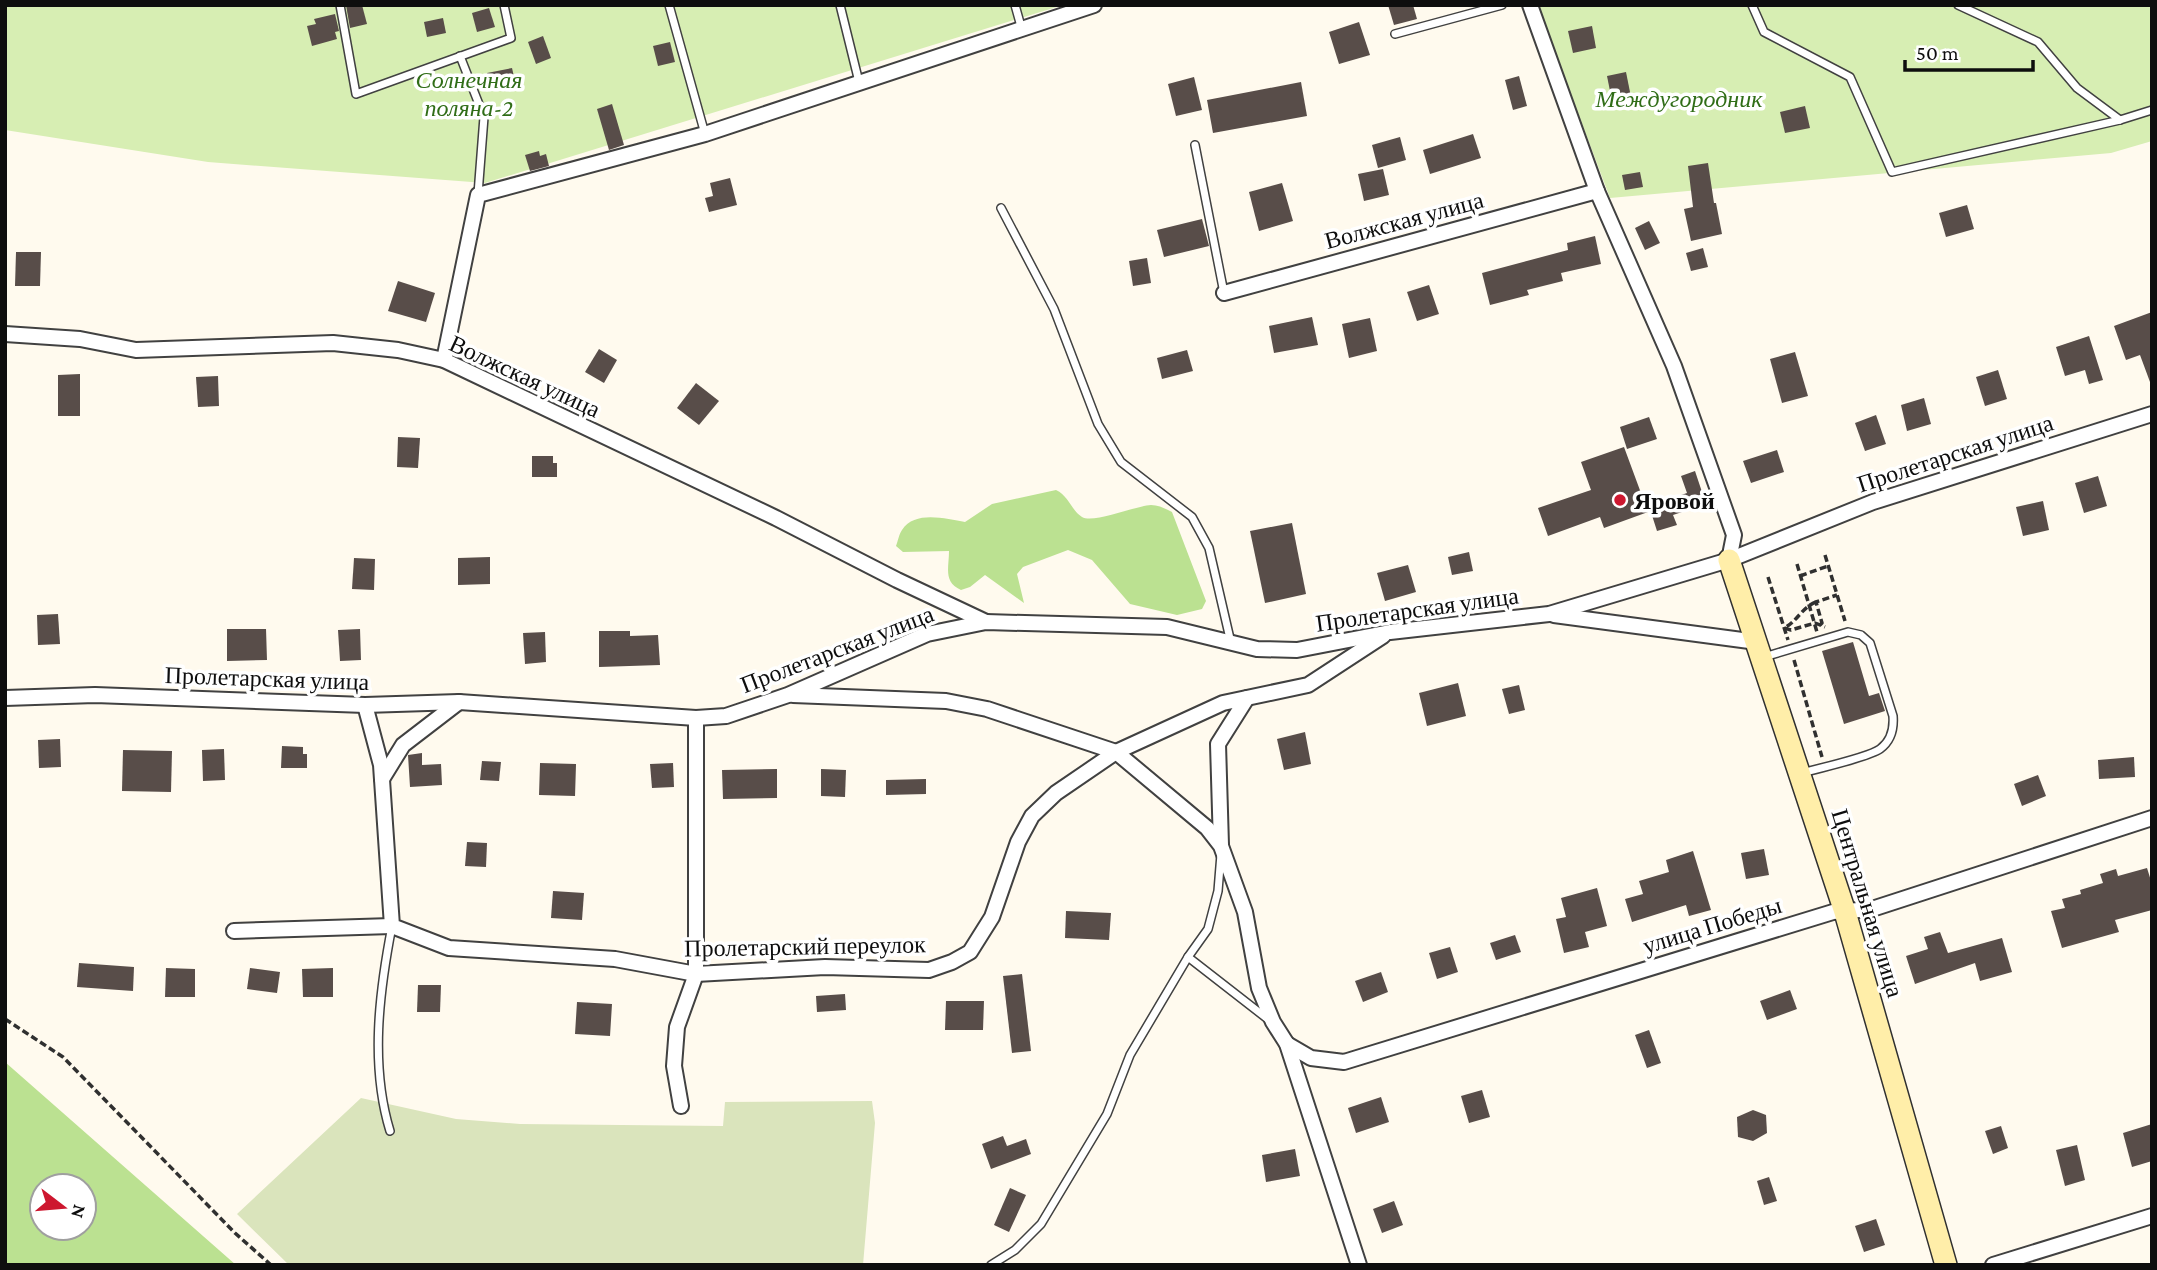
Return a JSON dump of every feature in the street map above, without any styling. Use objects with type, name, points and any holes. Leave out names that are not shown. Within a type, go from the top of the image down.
[{"type":"street","points":[[444,360],[478,194],[705,134],[1094,5]]},
{"type":"street","points":[[1530,5],[1597,191],[1678,379],[1734,535],[1729,560]]},
{"type":"street","name":"Волжская улица","points":[[1224,293],[1597,191]]},
{"type":"street","name":"Волжская улица","points":[[5,334],[80,340],[136,350],[333,343],[397,350],[444,360],[776,518],[986,622]]},
{"type":"street","name":"Пролетарская улица","points":[[5,698],[95,695],[365,705],[459,702],[696,718],[726,716],[788,695],[926,634],[986,622],[1167,627],[1257,649],[1297,650],[1390,632],[1549,614],[1729,560],[1873,502],[2152,414]]},
{"type":"street","name":"Центральная улица","points":[[1729,560],[1845,912],[1946,1265]]},
{"type":"street","points":[[1549,614],[1760,650]]},
{"type":"street","name":"Пролетарский переулок","points":[[392,926],[449,948],[615,959],[696,974],[825,967],[929,970],[970,952],[992,917],[1018,842],[1032,816],[1056,793],[1116,752],[1223,703],[1308,685],[1390,632]]},
{"type":"street","points":[[788,695],[946,701],[987,709],[1116,752],[1207,828],[1221,846]]},
{"type":"street","points":[[1247,698],[1217,744],[1221,846],[1244,912],[1259,988],[1273,1022],[1287,1044],[1359,1265]]},
{"type":"street","points":[[382,779],[403,745],[459,702]]},
{"type":"street","points":[[234,931],[392,926],[382,765],[365,705]]},
{"type":"street","points":[[681,1106],[674,1066],[677,1027],[696,974],[696,718]]},
{"type":"street","name":"улица Победы","points":[[1287,1044],[1311,1058],[1344,1062],[1819,916],[1872,909],[2152,818]]},
{"type":"street","points":[[1993,1265],[2152,1216]]},
{"type":"lane","points":[[340,5],[356,94],[511,38],[504,5]]},
{"type":"lane","points":[[669,5],[705,134]]},
{"type":"lane","points":[[840,5],[859,82]]},
{"type":"lane","points":[[1015,5],[1022,30]]},
{"type":"lane","points":[[1395,34],[1502,5]]},
{"type":"lane","points":[[1752,5],[1764,32],[1850,76],[1892,172],[2120,120],[2152,110]]},
{"type":"lane","points":[[1958,5],[2038,42],[2077,89],[2120,120]]},
{"type":"lane","points":[[460,56],[484,117],[478,194]]},
{"type":"lane","points":[[1195,145],[1224,293]]},
{"type":"lane","points":[[1000,208],[1054,309],[1098,424],[1109,443],[1121,462],[1192,517],[1209,548],[1231,644]]},
{"type":"lane","points":[[1760,650],[1790,649],[1848,632],[1861,635],[1870,643],[1893,716],[1894,727],[1889,740],[1878,751],[1800,774]]},
{"type":"lane","points":[[991,1265],[1015,1250],[1041,1224],[1107,1114],[1130,1055],[1188,957],[1208,929],[1218,891],[1221,846]]},
{"type":"lane","points":[[390,1131],[382,1105],[377,1069],[385,965],[392,926]]},
{"type":"lane","points":[[1188,957],[1273,1022]]},
{"type":"path","points":[[1784,628],[1791,630],[1815,623],[1848,632],[1825,555]]},
{"type":"path","points":[[1797,564],[1820,640]]},
{"type":"path","points":[[1800,576],[1828,566]]},
{"type":"path","points":[[1768,577],[1825,766]]},
{"type":"path","points":[[1784,628],[1792,624],[1809,604],[1837,595]]},
{"type":"path","points":[[1816,602],[1822,623],[1817,630]]},
{"type":"path","points":[[5,1018],[63,1057],[235,1233],[271,1265]]},
{"type":"green space","name":"Солнечная поляна-2","points":[[5,5],[1063,5],[485,183],[208,162],[5,130]]},
{"type":"green space","name":"Междугородник","points":[[2152,5],[2152,141],[2111,153],[1610,198],[1538,7]]},
{"type":"green space","points":[[1056,490],[1078,514],[1087,519],[1151,505],[1172,512],[1206,601],[1202,609],[1177,615],[1130,604],[1092,560],[1068,550],[1023,567],[1017,574],[1024,603],[985,575],[970,587],[961,590],[955,587],[948,574],[949,551],[903,552],[896,546],[902,530],[915,520],[931,517],[965,522],[992,504]]},
{"type":"green space","points":[[5,1062],[236,1265],[5,1265]]},
{"type":"green space","points":[[361,1098],[456,1119],[520,1124],[723,1126],[725,1102],[872,1101],[875,1123],[863,1265],[289,1265],[237,1214]]},
{"type":"building","points":[[346,5],[362,5],[367,24],[350,28]]},
{"type":"building","points":[[1388,5],[1413,5],[1417,19],[1394,25]]},
{"type":"building","points":[[489,8],[495,27],[477,32],[472,13]]},
{"type":"building","points":[[335,14],[339,31],[335,32],[337,39],[312,46],[307,26],[316,24],[314,19]]},
{"type":"building","points":[[443,18],[446,33],[427,37],[424,22]]},
{"type":"building","points":[[1359,22],[1370,55],[1339,64],[1329,32]]},
{"type":"building","points":[[1592,26],[1596,48],[1573,53],[1568,31]]},
{"type":"building","points":[[543,36],[551,58],[536,64],[528,42]]},
{"type":"building","points":[[670,42],[675,62],[658,66],[653,46]]},
{"type":"building","points":[[512,68],[515,81],[490,87],[487,73]]},
{"type":"building","points":[[1626,72],[1631,97],[1612,101],[1607,76]]},
{"type":"building","points":[[1519,76],[1527,106],[1513,110],[1505,80]]},
{"type":"building","points":[[1194,77],[1202,110],[1176,116],[1168,84]]},
{"type":"building","points":[[1301,82],[1307,116],[1213,133],[1207,100]]},
{"type":"building","points":[[612,104],[624,145],[609,150],[597,109]]},
{"type":"building","points":[[1805,106],[1810,128],[1785,133],[1780,112]]},
{"type":"building","points":[[1473,134],[1481,158],[1430,174],[1423,150]]},
{"type":"building","points":[[1400,137],[1406,160],[1378,168],[1372,145]]},
{"type":"building","points":[[539,151],[540,156],[546,154],[549,166],[530,171],[525,155]]},
{"type":"building","points":[[1708,163],[1722,234],[1691,241],[1684,209],[1693,207],[1688,166]]},
{"type":"building","points":[[1383,169],[1389,195],[1364,201],[1358,174]]},
{"type":"building","points":[[1640,172],[1643,187],[1625,190],[1622,175]]},
{"type":"building","points":[[730,178],[737,205],[709,212],[705,198],[713,196],[710,183]]},
{"type":"building","points":[[1282,183],[1293,221],[1259,231],[1249,192]]},
{"type":"building","points":[[1967,205],[1974,229],[1946,237],[1939,213]]},
{"type":"building","points":[[1202,219],[1209,246],[1164,257],[1157,230]]},
{"type":"building","points":[[1649,221],[1660,243],[1645,250],[1635,228]]},
{"type":"building","points":[[1595,236],[1601,264],[1561,273],[1563,281],[1527,290],[1529,295],[1490,305],[1482,273],[1568,250],[1567,243]]},
{"type":"building","points":[[1703,248],[1708,267],[1691,271],[1686,253]]},
{"type":"building","points":[[16,252],[41,252],[40,286],[15,286]]},
{"type":"building","points":[[1147,258],[1151,283],[1133,286],[1129,261]]},
{"type":"building","points":[[398,281],[435,293],[426,322],[388,311]]},
{"type":"building","points":[[1429,285],[1439,314],[1417,321],[1407,292]]},
{"type":"building","points":[[2152,312],[2150,382],[2140,355],[2126,360],[2114,326]]},
{"type":"building","points":[[1312,317],[1318,345],[1274,353],[1269,326]]},
{"type":"building","points":[[1370,318],[1377,351],[1349,358],[1342,324]]},
{"type":"building","points":[[2089,336],[2103,380],[2089,384],[2085,370],[2065,376],[2056,347]]},
{"type":"building","points":[[599,349],[617,360],[604,383],[585,372]]},
{"type":"building","points":[[1187,350],[1193,371],[1162,379],[1157,358]]},
{"type":"building","points":[[1795,352],[1808,396],[1782,403],[1770,359]]},
{"type":"building","points":[[1998,370],[2007,399],[1985,406],[1976,377]]},
{"type":"building","points":[[80,374],[80,416],[58,416],[58,375]]},
{"type":"building","points":[[218,376],[219,406],[198,407],[196,377]]},
{"type":"building","points":[[696,383],[719,401],[699,425],[677,408]]},
{"type":"building","points":[[1924,398],[1931,424],[1907,431],[1901,405]]},
{"type":"building","points":[[1876,415],[1886,444],[1865,451],[1855,423]]},
{"type":"building","points":[[1649,417],[1657,439],[1627,449],[1620,427]]},
{"type":"building","points":[[398,437],[420,438],[418,468],[397,467]]},
{"type":"building","points":[[1624,447],[1648,512],[1604,528],[1600,517],[1548,536],[1538,508],[1591,490],[1581,462]]},
{"type":"building","points":[[1777,450],[1784,472],[1751,483],[1743,461]]},
{"type":"building","points":[[532,456],[553,456],[553,463],[557,463],[557,477],[532,477]]},
{"type":"building","points":[[1695,471],[1706,504],[1673,515],[1677,525],[1657,531],[1649,506],[1687,493],[1681,476]]},
{"type":"building","points":[[2098,476],[2107,506],[2084,513],[2075,483]]},
{"type":"building","points":[[2043,501],[2049,530],[2023,536],[2016,507]]},
{"type":"building","points":[[1292,523],[1306,594],[1265,603],[1250,531]]},
{"type":"building","points":[[1469,552],[1473,571],[1452,575],[1448,557]]},
{"type":"building","points":[[490,557],[490,584],[458,585],[458,558]]},
{"type":"building","points":[[354,558],[375,559],[374,590],[352,589]]},
{"type":"building","points":[[1408,565],[1416,592],[1385,601],[1377,573]]},
{"type":"building","points":[[58,614],[60,644],[38,645],[37,615]]},
{"type":"building","points":[[227,629],[266,629],[267,660],[227,661]]},
{"type":"building","points":[[360,629],[361,660],[340,661],[338,630]]},
{"type":"building","points":[[599,631],[630,631],[630,636],[658,635],[660,665],[599,667]]},
{"type":"building","points":[[545,632],[546,662],[525,664],[523,633]]},
{"type":"building","points":[[1853,642],[1869,696],[1879,693],[1885,711],[1844,724],[1822,651]]},
{"type":"building","points":[[1458,683],[1466,716],[1427,726],[1419,693]]},
{"type":"building","points":[[1519,685],[1525,710],[1509,714],[1502,689]]},
{"type":"building","points":[[1305,732],[1311,764],[1284,770],[1277,739]]},
{"type":"building","points":[[60,739],[61,767],[39,768],[38,740]]},
{"type":"building","points":[[282,746],[303,747],[303,754],[307,754],[307,768],[281,768]]},
{"type":"building","points":[[224,749],[225,780],[203,781],[202,750]]},
{"type":"building","points":[[123,750],[172,751],[171,792],[122,791]]},
{"type":"building","points":[[422,753],[422,765],[441,764],[442,785],[410,787],[408,755]]},
{"type":"building","points":[[2134,757],[2135,777],[2099,779],[2098,760]]},
{"type":"building","points":[[482,761],[501,762],[499,781],[480,780]]},
{"type":"building","points":[[540,763],[576,764],[575,796],[539,795]]},
{"type":"building","points":[[673,763],[674,787],[652,788],[650,764]]},
{"type":"building","points":[[777,769],[777,798],[723,799],[722,770]]},
{"type":"building","points":[[821,769],[846,770],[845,797],[821,796]]},
{"type":"building","points":[[2038,775],[2046,796],[2022,806],[2014,784]]},
{"type":"building","points":[[926,779],[926,794],[886,795],[886,780]]},
{"type":"building","points":[[467,842],[487,843],[486,867],[465,866]]},
{"type":"building","points":[[1764,849],[1769,875],[1746,879],[1741,853]]},
{"type":"building","points":[[1693,851],[1711,910],[1689,916],[1686,905],[1632,922],[1625,899],[1643,894],[1639,881],[1669,872],[1666,860]]},
{"type":"building","points":[[2147,868],[2152,884],[2152,910],[2115,920],[2119,932],[2062,948],[2051,911],[2065,908],[2062,899],[2081,894],[2080,890],[2103,883],[2100,874],[2116,869],[2118,876]]},
{"type":"building","points":[[1597,888],[1607,926],[1585,932],[1589,947],[1564,953],[1556,919],[1566,917],[1561,898]]},
{"type":"building","points":[[553,891],[584,893],[582,920],[551,918]]},
{"type":"building","points":[[1066,911],[1111,913],[1109,940],[1065,938]]},
{"type":"building","points":[[1940,932],[1948,953],[2002,938],[2012,972],[1980,981],[1975,963],[1915,984],[1906,956],[1928,949],[1924,937]]},
{"type":"building","points":[[1515,935],[1521,952],[1496,960],[1490,943]]},
{"type":"building","points":[[1450,947],[1458,972],[1437,979],[1429,953]]},
{"type":"building","points":[[79,963],[134,967],[133,991],[77,987]]},
{"type":"building","points":[[166,968],[195,969],[195,997],[165,997]]},
{"type":"building","points":[[250,968],[280,972],[277,993],[247,989]]},
{"type":"building","points":[[333,968],[333,997],[303,997],[302,969]]},
{"type":"building","points":[[1381,972],[1388,992],[1363,1002],[1355,981]]},
{"type":"building","points":[[1022,974],[1031,1051],[1012,1053],[1003,976]]},
{"type":"building","points":[[418,985],[441,985],[440,1012],[417,1012]]},
{"type":"building","points":[[1790,990],[1797,1009],[1767,1020],[1760,1001]]},
{"type":"building","points":[[845,994],[846,1010],[817,1012],[816,996]]},
{"type":"building","points":[[946,1001],[984,1001],[983,1030],[945,1030]]},
{"type":"building","points":[[577,1002],[612,1004],[610,1036],[575,1034]]},
{"type":"building","points":[[1649,1030],[1661,1063],[1647,1068],[1635,1035]]},
{"type":"building","points":[[1482,1090],[1490,1117],[1469,1123],[1461,1096]]},
{"type":"building","points":[[1381,1097],[1389,1122],[1356,1133],[1348,1108]]},
{"type":"building","points":[[1753,1110],[1766,1115],[1767,1133],[1753,1141],[1738,1137],[1737,1117]]},
{"type":"building","points":[[2152,1124],[2152,1161],[2132,1167],[2123,1133]]},
{"type":"building","points":[[2001,1126],[2008,1148],[1993,1154],[1985,1131]]},
{"type":"building","points":[[1003,1136],[1007,1146],[1026,1139],[1031,1154],[991,1169],[982,1144]]},
{"type":"building","points":[[2077,1145],[2085,1180],[2065,1186],[2056,1150]]},
{"type":"building","points":[[1295,1149],[1300,1176],[1266,1182],[1262,1155]]},
{"type":"building","points":[[1769,1177],[1777,1201],[1764,1205],[1757,1181]]},
{"type":"building","points":[[1010,1188],[1026,1195],[1009,1232],[994,1225]]},
{"type":"building","points":[[1394,1201],[1403,1225],[1382,1233],[1373,1209]]},
{"type":"building","points":[[1876,1219],[1885,1245],[1864,1252],[1855,1226]]},
{"type":"place","name":"Яровой","points":[[1620,500]]}]
